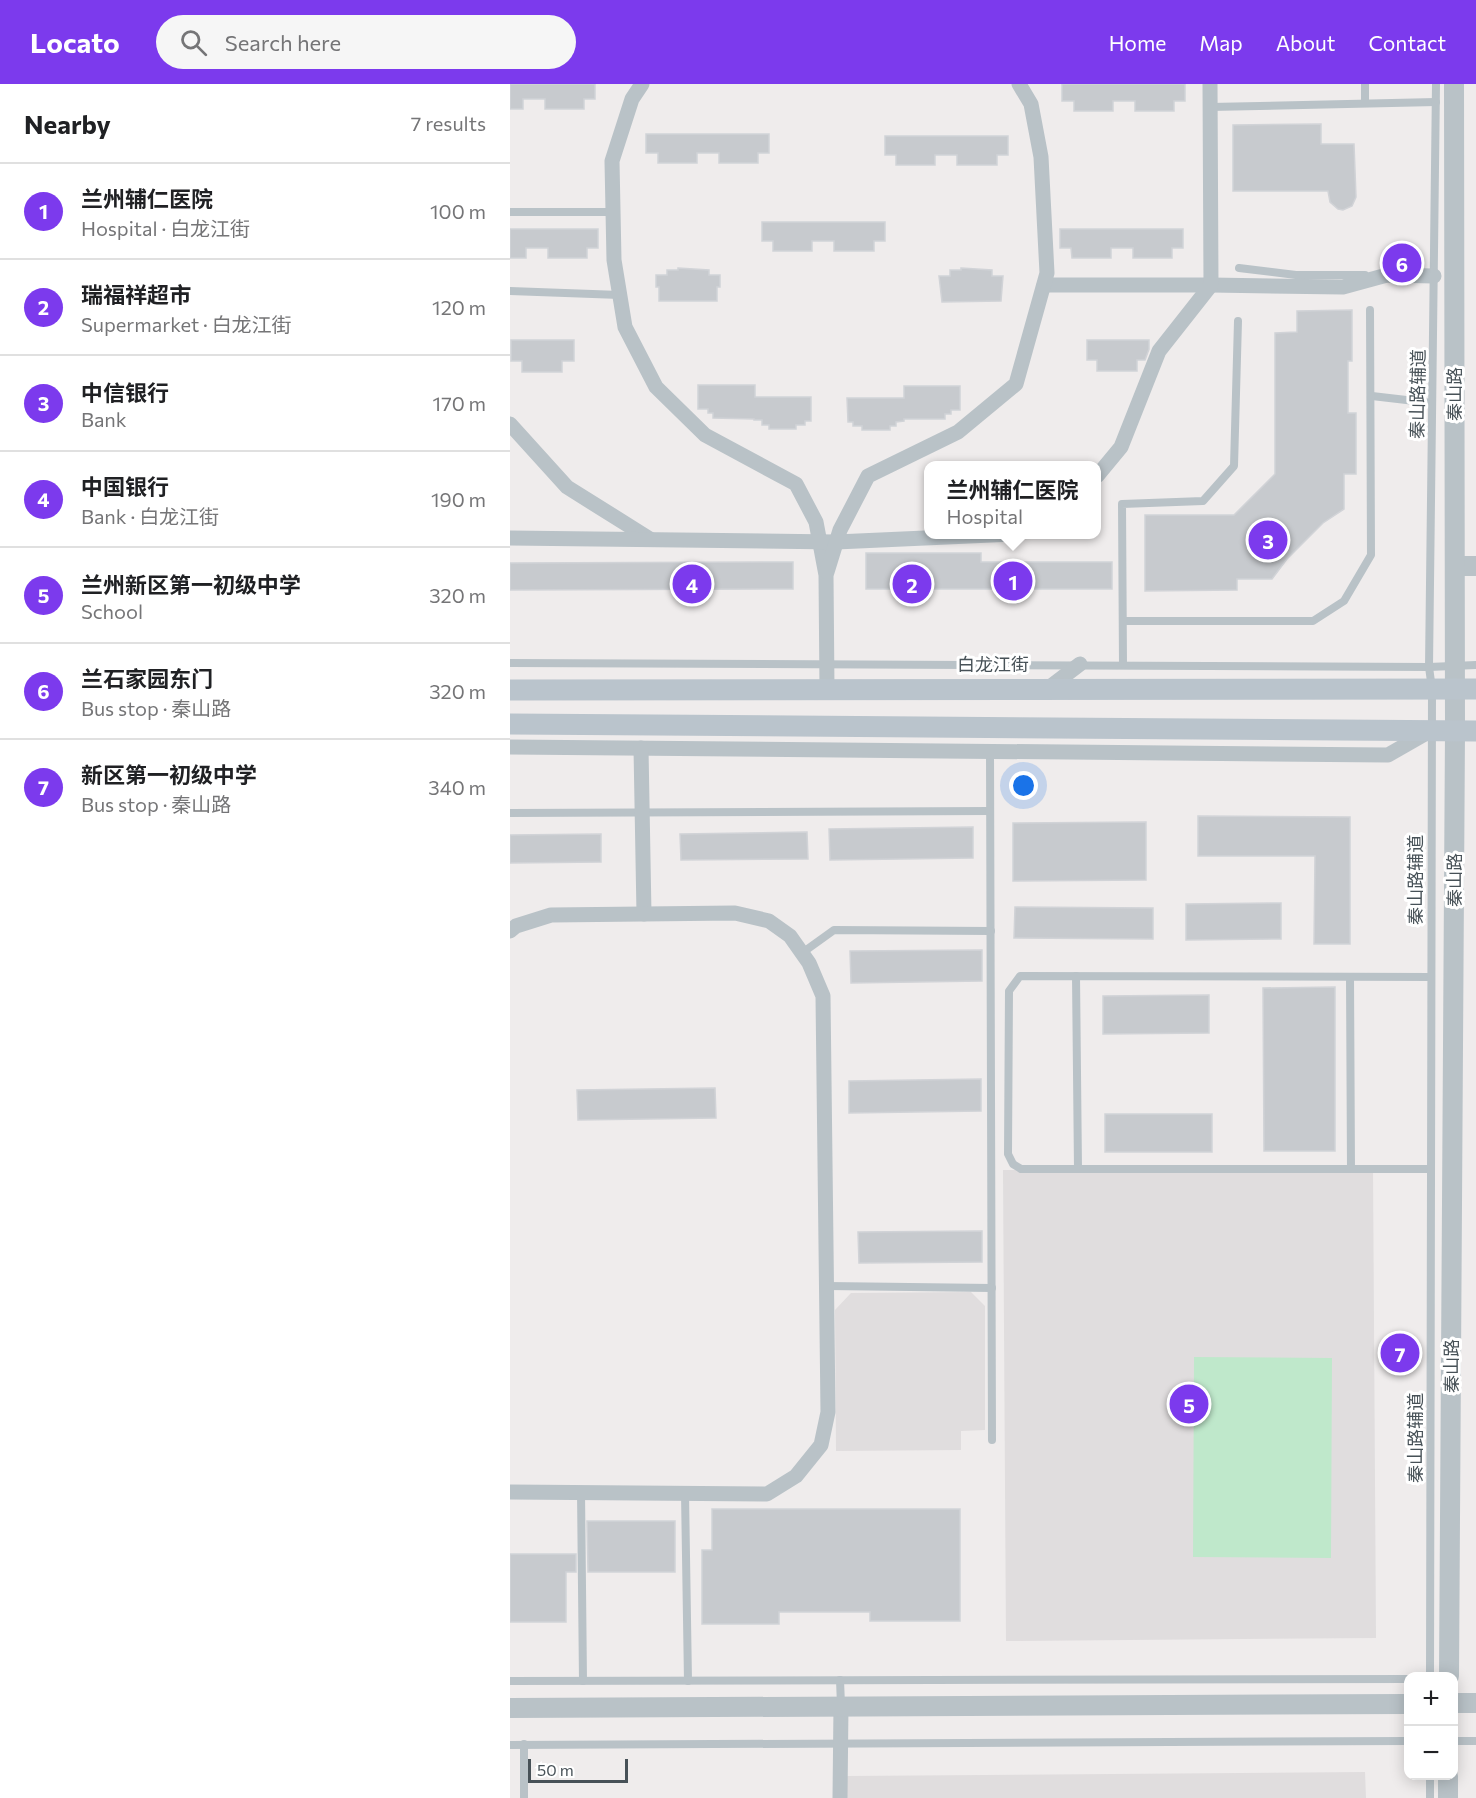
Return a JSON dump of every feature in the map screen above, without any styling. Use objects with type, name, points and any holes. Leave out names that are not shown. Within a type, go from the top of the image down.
[{"type":"main road","name":"白龙江街","points":[[510,690],[1466,689]]},
{"type":"main road","points":[[510,724],[1466,731]]},
{"type":"street","points":[[642,84],[632,99],[612,161],[614,260],[625,327],[656,387],[705,435],[796,483],[816,522],[826,575],[827,690]]},
{"type":"street","points":[[826,575],[840,530],[868,476],[958,432],[1016,384],[1047,273],[1041,157],[1031,104],[1019,84]]},
{"type":"street","points":[[1101,472],[1120,447],[1159,351],[1211,285],[1210,84]]},
{"type":"street","name":"秦山路","points":[[1449,1672],[1466,731],[1466,689],[1455,665],[1454,84]]},
{"type":"street","points":[[1044,285],[1343,287],[1388,275],[1434,276]]},
{"type":"street","points":[[510,424],[567,487],[650,539]]},
{"type":"street","points":[[510,538],[836,542],[924,538]]},
{"type":"street","points":[[1455,566],[1476,566]]},
{"type":"street","points":[[1046,690],[1080,664]]},
{"type":"street","points":[[510,747],[1388,755],[1430,731]]},
{"type":"street","points":[[641,748],[644,914]]},
{"type":"street","points":[[510,930],[551,915],[735,914],[768,921],[790,936],[809,963],[823,996],[828,1412],[821,1445],[796,1476],[767,1494],[510,1492]]},
{"type":"street","points":[[1458,1703],[1476,1703]]},
{"type":"street","points":[[510,1708],[1404,1704]]},
{"type":"street","points":[[840,1798],[841,1706]]},
{"type":"street","points":[[1448,1780],[1448,1798]]},
{"type":"lane","points":[[1365,84],[1365,102]]},
{"type":"lane","name":"秦山路辅道","points":[[1430,1672],[1430,731],[1432,689],[1429,667],[1436,84]]},
{"type":"lane","points":[[1210,107],[1436,102]]},
{"type":"lane","points":[[510,212],[613,212]]},
{"type":"lane","points":[[1239,268],[1296,275],[1388,275]]},
{"type":"lane","points":[[510,291],[620,295]]},
{"type":"lane","points":[[1123,621],[1313,621],[1344,601],[1371,555],[1370,310]]},
{"type":"lane","points":[[1124,664],[1122,504],[1203,501],[1234,466],[1238,321]]},
{"type":"lane","points":[[1372,396],[1432,403]]},
{"type":"lane","name":"白龙江街","points":[[510,663],[1429,667],[1476,665]]},
{"type":"lane","points":[[990,752],[992,1440]]},
{"type":"lane","points":[[510,813],[990,811]]},
{"type":"lane","points":[[802,953],[834,930],[991,931]]},
{"type":"lane","points":[[1430,976],[1020,976],[1009,991],[1008,1154],[1013,1164],[1021,1169],[1430,1169]]},
{"type":"lane","points":[[1076,976],[1078,1169]]},
{"type":"lane","points":[[1350,976],[1351,1169]]},
{"type":"lane","points":[[827,1286],[992,1288]]},
{"type":"lane","points":[[581,1492],[583,1681]]},
{"type":"lane","points":[[684,1493],[688,1680]]},
{"type":"lane","points":[[510,1681],[1404,1679]]},
{"type":"lane","points":[[840,1680],[841,1706]]},
{"type":"lane","points":[[510,1745],[1404,1741]]},
{"type":"lane","points":[[1458,1741],[1476,1741]]},
{"type":"lane","points":[[524,1744],[524,1798]]},
{"type":"lane","points":[[1430,1780],[1430,1798]]},
{"type":"shaded area","points":[[1373,1168],[1376,1638],[1006,1641],[1003,1170]]},
{"type":"shaded area","points":[[971,1292],[985,1306],[985,1430],[961,1431],[961,1450],[836,1451],[835,1310],[851,1293]]},
{"type":"shaded area","points":[[1365,1772],[1366,1798],[847,1798],[847,1776]]},
{"type":"green space","points":[[1194,1357],[1332,1358],[1331,1558],[1193,1557]]},
{"type":"building","points":[[510,84],[595,84],[595,99],[584,99],[584,109],[545,109],[545,99],[523,99],[523,109],[510,109]]},
{"type":"building","points":[[1062,84],[1185,84],[1185,101],[1174,101],[1174,111],[1135,111],[1135,101],[1113,101],[1113,111],[1074,111],[1074,101],[1062,101]]},
{"type":"building","points":[[1321,124],[1321,144],[1354,144],[1356,197],[1352,206],[1343,210],[1338,209],[1330,202],[1328,191],[1233,191],[1233,125]]},
{"type":"building","points":[[646,134],[769,134],[769,153],[758,153],[758,163],[719,163],[719,153],[697,153],[697,163],[658,163],[658,153],[646,153]]},
{"type":"building","points":[[885,136],[1008,136],[1008,155],[997,155],[997,165],[957,165],[957,155],[935,155],[935,165],[896,165],[896,155],[885,155]]},
{"type":"building","points":[[762,222],[885,222],[885,241],[874,241],[874,251],[834,251],[834,241],[812,241],[812,251],[773,251],[773,241],[762,241]]},
{"type":"building","points":[[510,229],[598,229],[598,248],[587,248],[587,258],[548,258],[548,248],[526,248],[526,258],[510,258]]},
{"type":"building","points":[[1060,229],[1183,229],[1183,248],[1172,248],[1172,258],[1133,258],[1133,248],[1111,248],[1111,258],[1072,258],[1071,248],[1060,248]]},
{"type":"building","points":[[678,268],[709,270],[709,275],[720,275],[717,301],[659,301],[656,275],[667,275],[667,270],[678,270]]},
{"type":"building","points":[[961,268],[992,270],[992,276],[1003,276],[1001,301],[942,302],[939,276],[950,276],[950,270],[961,270]]},
{"type":"building","points":[[1352,310],[1352,361],[1348,361],[1348,413],[1356,413],[1356,474],[1344,474],[1344,509],[1323,523],[1287,559],[1272,579],[1237,579],[1237,590],[1145,591],[1145,515],[1234,515],[1275,474],[1275,333],[1297,332],[1297,311]]},
{"type":"building","points":[[511,340],[574,340],[574,361],[562,361],[562,372],[522,372],[522,361],[511,361]]},
{"type":"building","points":[[1087,340],[1149,340],[1149,349],[1145,360],[1137,360],[1137,371],[1097,371],[1097,360],[1087,360]]},
{"type":"building","points":[[698,385],[755,385],[755,397],[811,397],[811,421],[805,421],[805,425],[796,425],[796,429],[769,429],[769,425],[762,425],[762,420],[713,418],[713,413],[708,413],[708,409],[698,409]]},
{"type":"building","points":[[904,386],[960,386],[960,410],[951,410],[951,414],[945,414],[945,419],[904,419],[904,421],[896,422],[896,426],[890,426],[890,430],[862,430],[862,426],[853,426],[853,422],[848,422],[847,398],[904,398]]},
{"type":"building","points":[[866,553],[981,553],[981,562],[1112,562],[1112,589],[866,589]]},
{"type":"building","points":[[793,562],[793,589],[510,590],[510,563]]},
{"type":"building","points":[[1198,816],[1350,817],[1350,944],[1314,944],[1315,856],[1198,856]]},
{"type":"building","points":[[1146,822],[1146,880],[1013,881],[1013,823]]},
{"type":"building","points":[[973,827],[973,858],[830,860],[829,829]]},
{"type":"building","points":[[807,832],[808,859],[681,860],[680,834]]},
{"type":"building","points":[[601,834],[601,862],[510,863],[510,835]]},
{"type":"building","points":[[1281,903],[1281,939],[1186,940],[1186,904]]},
{"type":"building","points":[[1015,907],[1153,908],[1153,939],[1014,938]]},
{"type":"building","points":[[982,950],[982,981],[851,983],[850,951]]},
{"type":"building","points":[[1335,987],[1335,1151],[1264,1151],[1263,988]]},
{"type":"building","points":[[1209,995],[1209,1033],[1103,1034],[1103,996]]},
{"type":"building","points":[[981,1079],[981,1111],[849,1113],[849,1081]]},
{"type":"building","points":[[715,1088],[716,1118],[578,1120],[577,1090]]},
{"type":"building","points":[[1105,1114],[1212,1114],[1212,1152],[1105,1152]]},
{"type":"building","points":[[982,1231],[982,1262],[859,1263],[858,1232]]},
{"type":"building","points":[[712,1509],[960,1509],[960,1621],[870,1621],[870,1612],[779,1612],[779,1624],[702,1624],[702,1550],[712,1550]]},
{"type":"building","points":[[587,1521],[675,1521],[675,1572],[588,1572]]},
{"type":"building","points":[[510,1554],[576,1554],[576,1572],[566,1572],[566,1622],[510,1622]]},
{"type":"place","name":"兰石家园东门","points":[[1402,263]]},
{"type":"place","name":"中信银行","points":[[1268,540]]},
{"type":"place","name":"兰州辅仁医院","points":[[1013,581]]},
{"type":"place","name":"中国银行","points":[[692,584]]},
{"type":"place","name":"瑞福祥超市","points":[[912,584]]},
{"type":"place","name":"新区第一初级中学","points":[[1400,1353]]},
{"type":"place","name":"兰州新区第一初级中学","points":[[1189,1404]]}]
